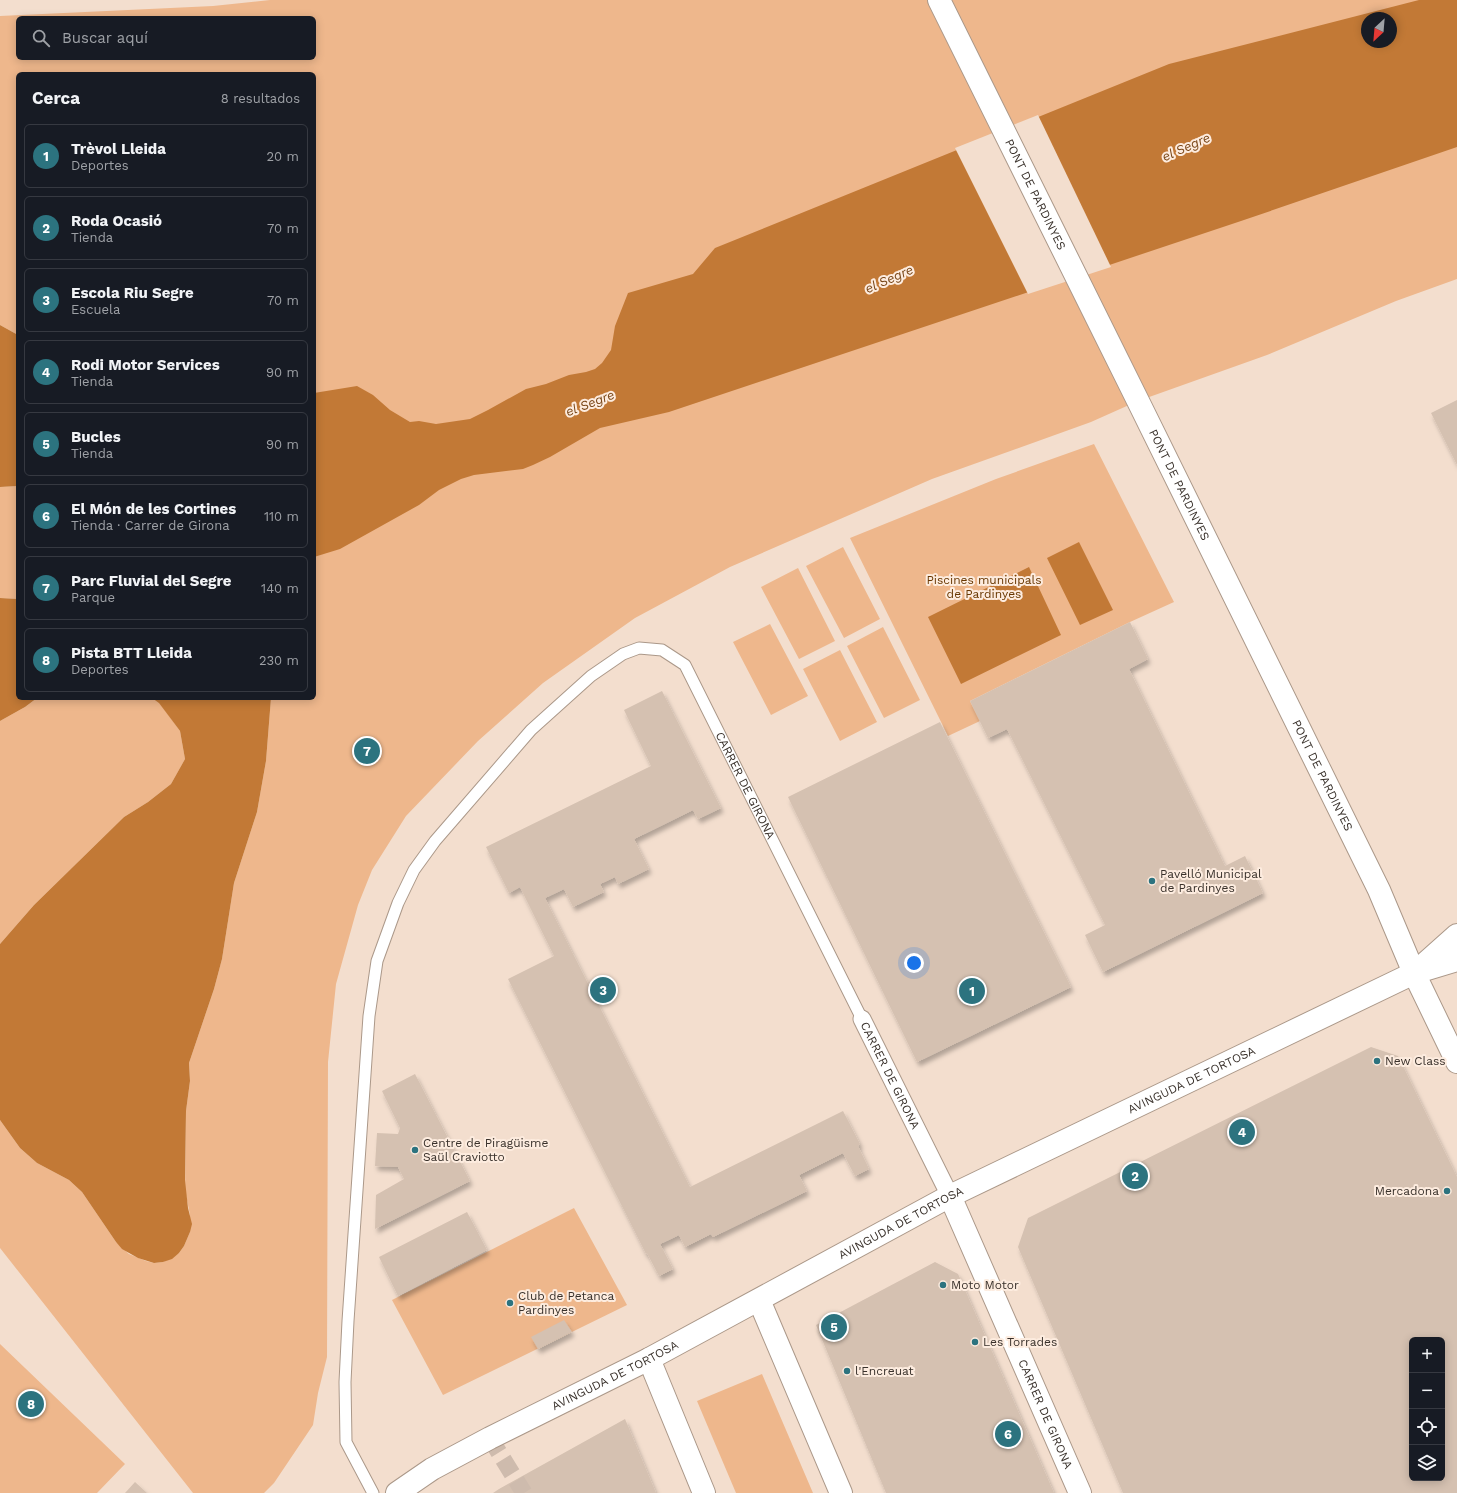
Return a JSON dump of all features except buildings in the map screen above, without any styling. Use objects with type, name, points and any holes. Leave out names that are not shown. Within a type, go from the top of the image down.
[{"type":"street","name":"PONT DE PARDINYES","points":[[939,0],[1379,890],[1414,973],[1457,1062]]},
{"type":"street","name":"AVINGUDA DE TORTOSA","points":[[1414,973],[1457,935]]},
{"type":"street","name":"AVINGUDA DE TORTOSA","points":[[397,1493],[432,1469],[490,1438],[648,1359],[950,1196],[1414,973],[1457,960]]},
{"type":"street","name":"CARRER DE GIRONA","points":[[862,1019],[950,1196],[1080,1493]]},
{"type":"street","points":[[759,1300],[841,1493]]},
{"type":"street","points":[[648,1359],[704,1493]]},
{"type":"lane","name":"CARRER DE GIRONA","points":[[373,1493],[346,1442],[345,1382],[369,1016],[377,961],[398,903],[414,870],[435,841],[531,730],[591,676],[623,654],[639,648],[662,650],[685,665],[862,1019]]},
{"type":"green space","points":[[270,0],[1457,0],[1457,279],[1396,301],[1267,355],[1138,401],[1091,422],[932,479],[730,567],[635,618],[543,683],[478,741],[406,816],[372,870],[358,905],[336,984],[328,1062],[327,1357],[318,1393],[313,1425],[274,1483],[264,1493],[193,1493],[0,1248],[0,1120],[20,1148],[37,1163],[69,1180],[82,1192],[116,1242],[129,1254],[154,1263],[163,1262],[179,1253],[184,1246],[190,1232],[190,1215],[185,1190],[186,1111],[190,1081],[189,1063],[214,989],[222,959],[234,883],[257,812],[266,761],[271,700],[316,700],[316,72],[16,72],[16,334],[0,325],[0,16],[213,6]]},
{"type":"green space","name":"Piscines municipals de Pardinyes","points":[[1094,444],[1174,602],[1130,622],[970,701],[980,721],[948,736],[850,538],[996,479]]},
{"type":"green space","points":[[16,486],[16,599],[0,598],[0,487]]},
{"type":"green space","points":[[843,547],[880,619],[844,638],[806,566]]},
{"type":"green space","points":[[798,568],[835,641],[799,659],[761,587]]},
{"type":"green space","points":[[770,624],[808,696],[771,715],[733,642]]},
{"type":"green space","points":[[883,627],[920,700],[884,718],[847,646]]},
{"type":"green space","points":[[840,650],[877,722],[840,741],[803,669]]},
{"type":"green space","points":[[34,700],[156,700],[159,702],[180,731],[185,759],[171,784],[148,802],[124,817],[34,905],[0,944],[0,721]]},
{"type":"green space","name":"Club de Petanca Pardinyes","points":[[574,1208],[627,1305],[443,1395],[392,1300]]},
{"type":"green space","points":[[0,1344],[125,1464],[97,1493],[0,1493]]},
{"type":"green space","points":[[762,1374],[813,1493],[736,1493],[697,1401]]},
{"type":"water","name":"el Segre","points":[[1419,0],[1457,0],[1457,147],[1241,221],[669,412],[600,428],[550,457],[523,469],[474,475],[461,479],[439,490],[419,505],[340,549],[316,556],[316,393],[357,386],[373,395],[390,410],[410,422],[419,421],[436,424],[470,419],[526,389],[546,384],[569,375],[595,369],[602,363],[611,350],[615,326],[628,293],[693,274],[715,248],[1169,64],[1361,15],[1361,48],[1397,48],[1397,12],[1372,12]]},
{"type":"water","points":[[0,325],[16,334],[16,486],[0,487]]},
{"type":"water","points":[[1079,542],[1113,610],[1080,625],[1047,558]]},
{"type":"water","points":[[1029,567],[1061,635],[961,684],[928,617]]},
{"type":"water","points":[[0,598],[16,599],[16,700],[34,700],[0,721]]},
{"type":"water","points":[[155,700],[271,700],[266,761],[257,812],[234,883],[222,959],[214,989],[189,1063],[190,1081],[186,1111],[185,1180],[188,1208],[192,1224],[184,1246],[179,1253],[172,1259],[154,1263],[138,1258],[122,1249],[82,1192],[69,1180],[37,1163],[20,1148],[0,1120],[0,944],[34,905],[124,817],[148,802],[171,784],[185,759],[180,731],[159,703]]},
{"type":"pier","points":[[1038,115],[1111,267],[1028,294],[955,148]]},
{"type":"tunnel","points":[[490,1438],[524,1493]]},
{"type":"place","name":"Parc Fluvial del Segre","points":[[367,751]]},
{"type":"place","name":"Pavelló Municipal de Pardinyes","points":[[1152,881]]},
{"type":"place","name":"Escola Riu Segre","points":[[603,990]]},
{"type":"place","name":"Trèvol Lleida","points":[[972,991]]},
{"type":"place","name":"New Class","points":[[1377,1061]]},
{"type":"place","name":"Rodi Motor Services","points":[[1242,1132]]},
{"type":"place","name":"Centre de Piragüisme Saül Craviotto","points":[[415,1150]]},
{"type":"place","name":"Roda Ocasió","points":[[1135,1176]]},
{"type":"place","name":"Mercadona","points":[[1447,1191]]},
{"type":"place","name":"Moto Motor","points":[[943,1285]]},
{"type":"place","name":"Club de Petanca Pardinyes","points":[[510,1303]]},
{"type":"place","name":"Bucles","points":[[834,1327]]},
{"type":"place","name":"Les Torrades","points":[[975,1342]]},
{"type":"place","name":"l'Encreuat","points":[[847,1371]]},
{"type":"place","name":"Pista BTT Lleida","points":[[31,1404]]},
{"type":"place","name":"El Món de les Cortines","points":[[1008,1434]]}]
